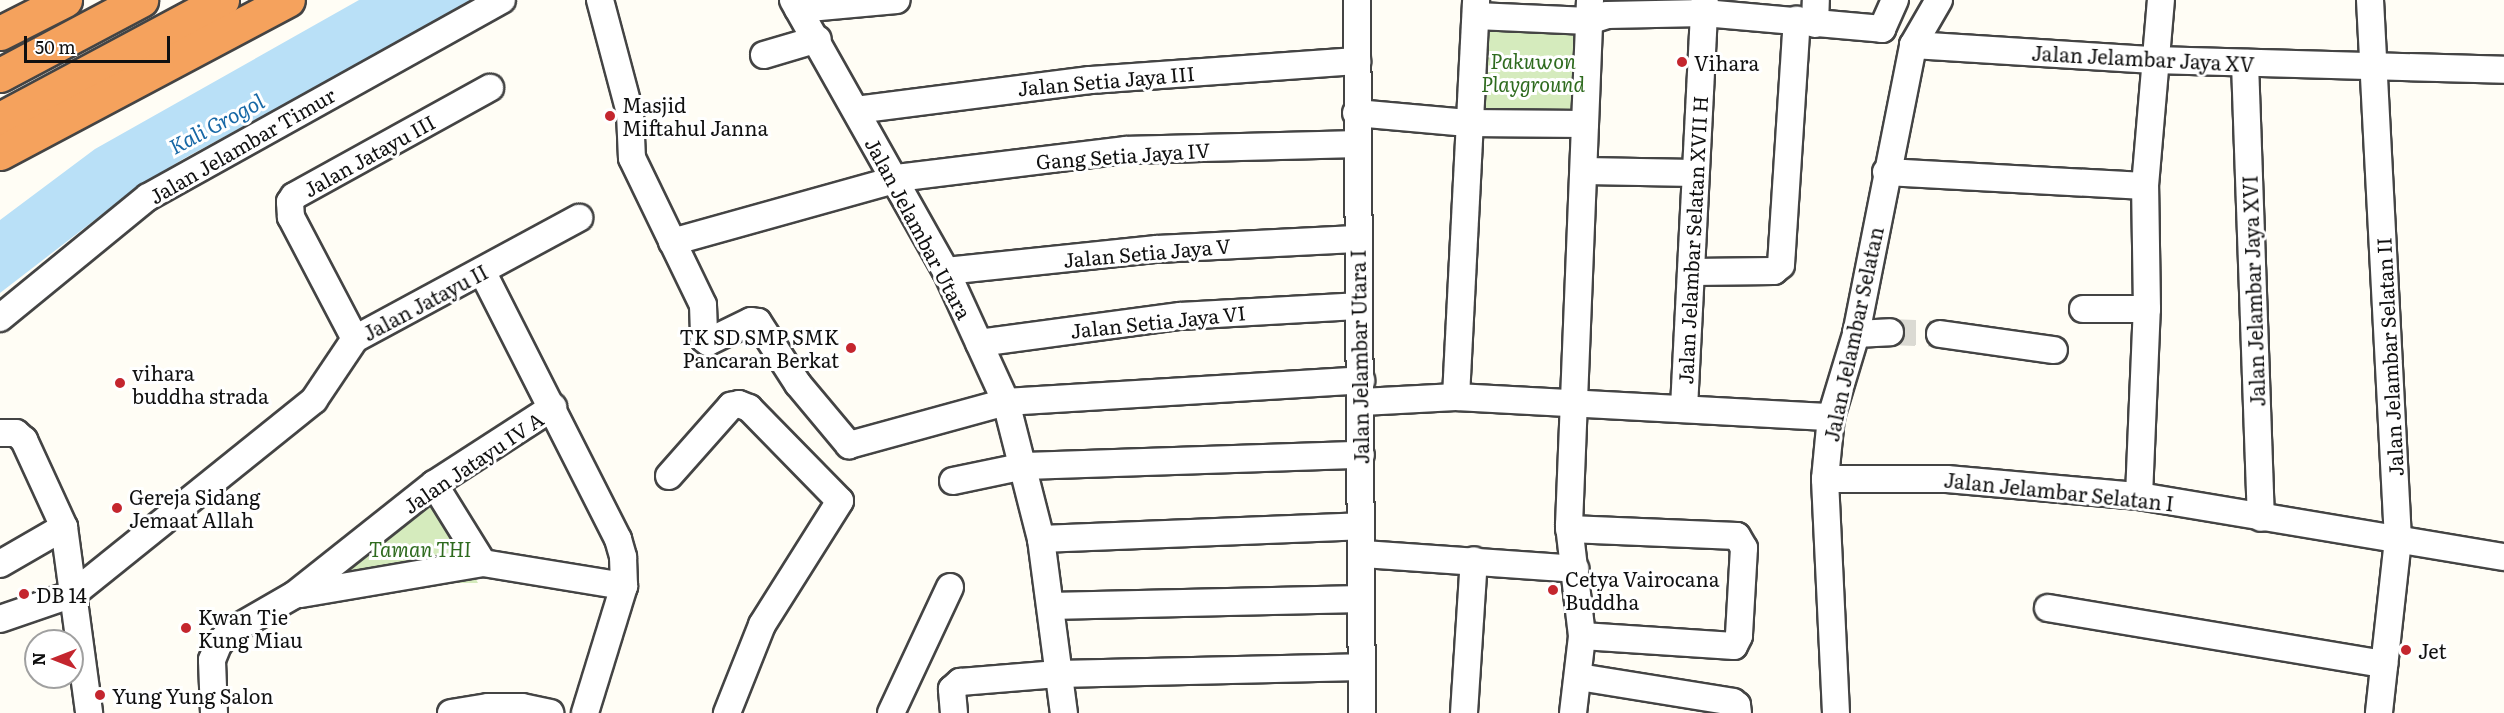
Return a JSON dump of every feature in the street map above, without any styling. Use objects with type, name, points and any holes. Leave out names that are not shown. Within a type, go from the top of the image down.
[{"type":"highway","points":[[0,33],[65,0]]},
{"type":"highway","points":[[0,75],[141,0]]},
{"type":"highway","points":[[0,119],[222,0]]},
{"type":"highway","points":[[0,153],[288,0]]},
{"type":"street","name":"Jalan Jelambar Timur","points":[[0,318],[148,197],[502,0]]},
{"type":"street","points":[[600,0],[630,113],[632,158],[703,305],[706,341],[751,321],[758,322],[798,384],[849,445],[1006,402],[1355,387],[1456,397],[1831,417]]},
{"type":"street","points":[[795,5],[897,0]]},
{"type":"street","name":"Jalan Jelambar Utara I","points":[[1357,0],[1356,144],[1347,307],[1361,455],[1362,554],[1352,599],[1361,667],[1362,713]]},
{"type":"street","points":[[1456,397],[1468,123],[1476,8],[1589,10],[1607,15],[1704,7],[1809,15],[1882,29],[1895,0]]},
{"type":"street","name":"Jalan Jelambar Selatan","points":[[1836,713],[1825,479],[1831,417],[1856,334],[1886,172],[1913,45],[1939,0]]},
{"type":"street","points":[[2139,495],[2147,309],[2145,186],[2154,60],[2161,0]]},
{"type":"street","name":"Jalan Jelambar Selatan II","points":[[2370,0],[2398,540],[2379,713]]},
{"type":"street","name":"Jalan Jelambar Utara","points":[[795,5],[818,39],[891,179],[946,271],[1006,402],[1025,466],[1041,539],[1064,713]]},
{"type":"street","name":"Jalan Jelambar Selatan XVII H","points":[[1684,408],[1704,7]]},
{"type":"street","points":[[1573,713],[1582,636],[1569,529],[1585,171],[1589,10]]},
{"type":"street","points":[[1692,272],[1774,271],[1781,265],[1809,15]]},
{"type":"street","points":[[764,55],[818,39]]},
{"type":"street","name":"Jalan Jelambar Jaya XV","points":[[1913,45],[2154,60],[2504,70]]},
{"type":"street","name":"Jalan Setia Jaya III","points":[[856,110],[1090,80],[1357,61]]},
{"type":"street","name":"Jalan Jelambar Jaya XVI","points":[[2246,63],[2261,518]]},
{"type":"street","name":"Jalan Jatayu III","points":[[355,339],[291,217],[290,202],[294,196],[490,88]]},
{"type":"street","points":[[1356,113],[1468,123],[1585,124]]},
{"type":"street","name":"Gang Setia Jaya IV","points":[[672,242],[891,179],[1126,150],[1356,144]]},
{"type":"street","points":[[1585,171],[1695,173]]},
{"type":"street","points":[[1886,172],[2145,186]]},
{"type":"street","name":"Jalan Jatayu II","points":[[0,619],[73,594],[314,400],[355,339],[579,219]]},
{"type":"street","name":"Jalan Setia Jaya V","points":[[946,271],[1157,249],[1352,239]]},
{"type":"street","points":[[482,271],[618,539],[624,586],[585,713]]},
{"type":"street","name":"Jalan Setia Jaya VI","points":[[979,343],[1180,316],[1347,307]]},
{"type":"street","points":[[2083,309],[2147,309]]},
{"type":"street","points":[[1856,334],[1890,332]]},
{"type":"street","points":[[1940,334],[2054,350]]},
{"type":"street","points":[[669,476],[731,406],[740,404],[749,408],[840,501],[762,625],[727,713]]},
{"type":"street","name":"Jalan Jatayu IV A","points":[[213,713],[211,669],[218,645],[228,633],[294,596],[434,484],[553,407]]},
{"type":"street","points":[[8,433],[24,440],[64,527],[89,713]]},
{"type":"street","points":[[953,481],[1025,466],[1361,455]]},
{"type":"street","name":"Jalan Jelambar Selatan I","points":[[1825,479],[1947,479],[2139,495],[2261,518],[2504,557]]},
{"type":"street","points":[[434,484],[483,563]]},
{"type":"street","points":[[1041,539],[1360,526]]},
{"type":"street","points":[[0,564],[64,527]]},
{"type":"street","points":[[1569,529],[1737,536],[1744,548],[1739,636],[1734,646],[1582,636]]},
{"type":"street","points":[[1362,554],[1474,560],[1575,569]]},
{"type":"street","points":[[1464,713],[1474,560]]},
{"type":"street","points":[[294,596],[483,563],[624,586]]},
{"type":"street","points":[[891,713],[950,587]]},
{"type":"street","points":[[1051,606],[1352,599]]},
{"type":"street","points":[[2048,608],[2384,664]]},
{"type":"street","points":[[953,701],[960,682],[1058,674],[1361,667]]},
{"type":"street","points":[[1579,677],[1733,702],[1737,705],[1738,713]]},
{"type":"street","points":[[451,713],[488,707],[522,707],[550,713]]},
{"type":"green space","name":"Pakuwon Playground","points":[[1476,16],[1589,22],[1583,129],[1470,123]]},
{"type":"green space","name":"Taman THI","points":[[429,494],[478,583],[323,583]]},
{"type":"water","name":"Kali Grogol","points":[[359,0],[476,0],[183,159],[131,192],[0,293],[0,220],[95,149]]},
{"type":"tunnel","points":[[1890,332],[1940,334]]},
{"type":"place","name":"Vihara","points":[[1682,62]]},
{"type":"place","name":"Masjid Miftahul Janna","points":[[610,116]]},
{"type":"place","name":"TK SD SMP SMK Pancaran Berkat","points":[[851,348]]},
{"type":"place","name":"vihara buddha strada","points":[[120,383]]},
{"type":"place","name":"Gereja Sidang Jemaat Allah","points":[[117,508]]},
{"type":"place","name":"Cetya Vairocana Buddha","points":[[1553,590]]},
{"type":"place","name":"DB 14","points":[[24,594]]},
{"type":"place","name":"Kwan Tie Kung Miau","points":[[186,628]]},
{"type":"place","name":"Jet","points":[[2406,650]]},
{"type":"place","name":"Yung Yung Salon","points":[[100,695]]}]
